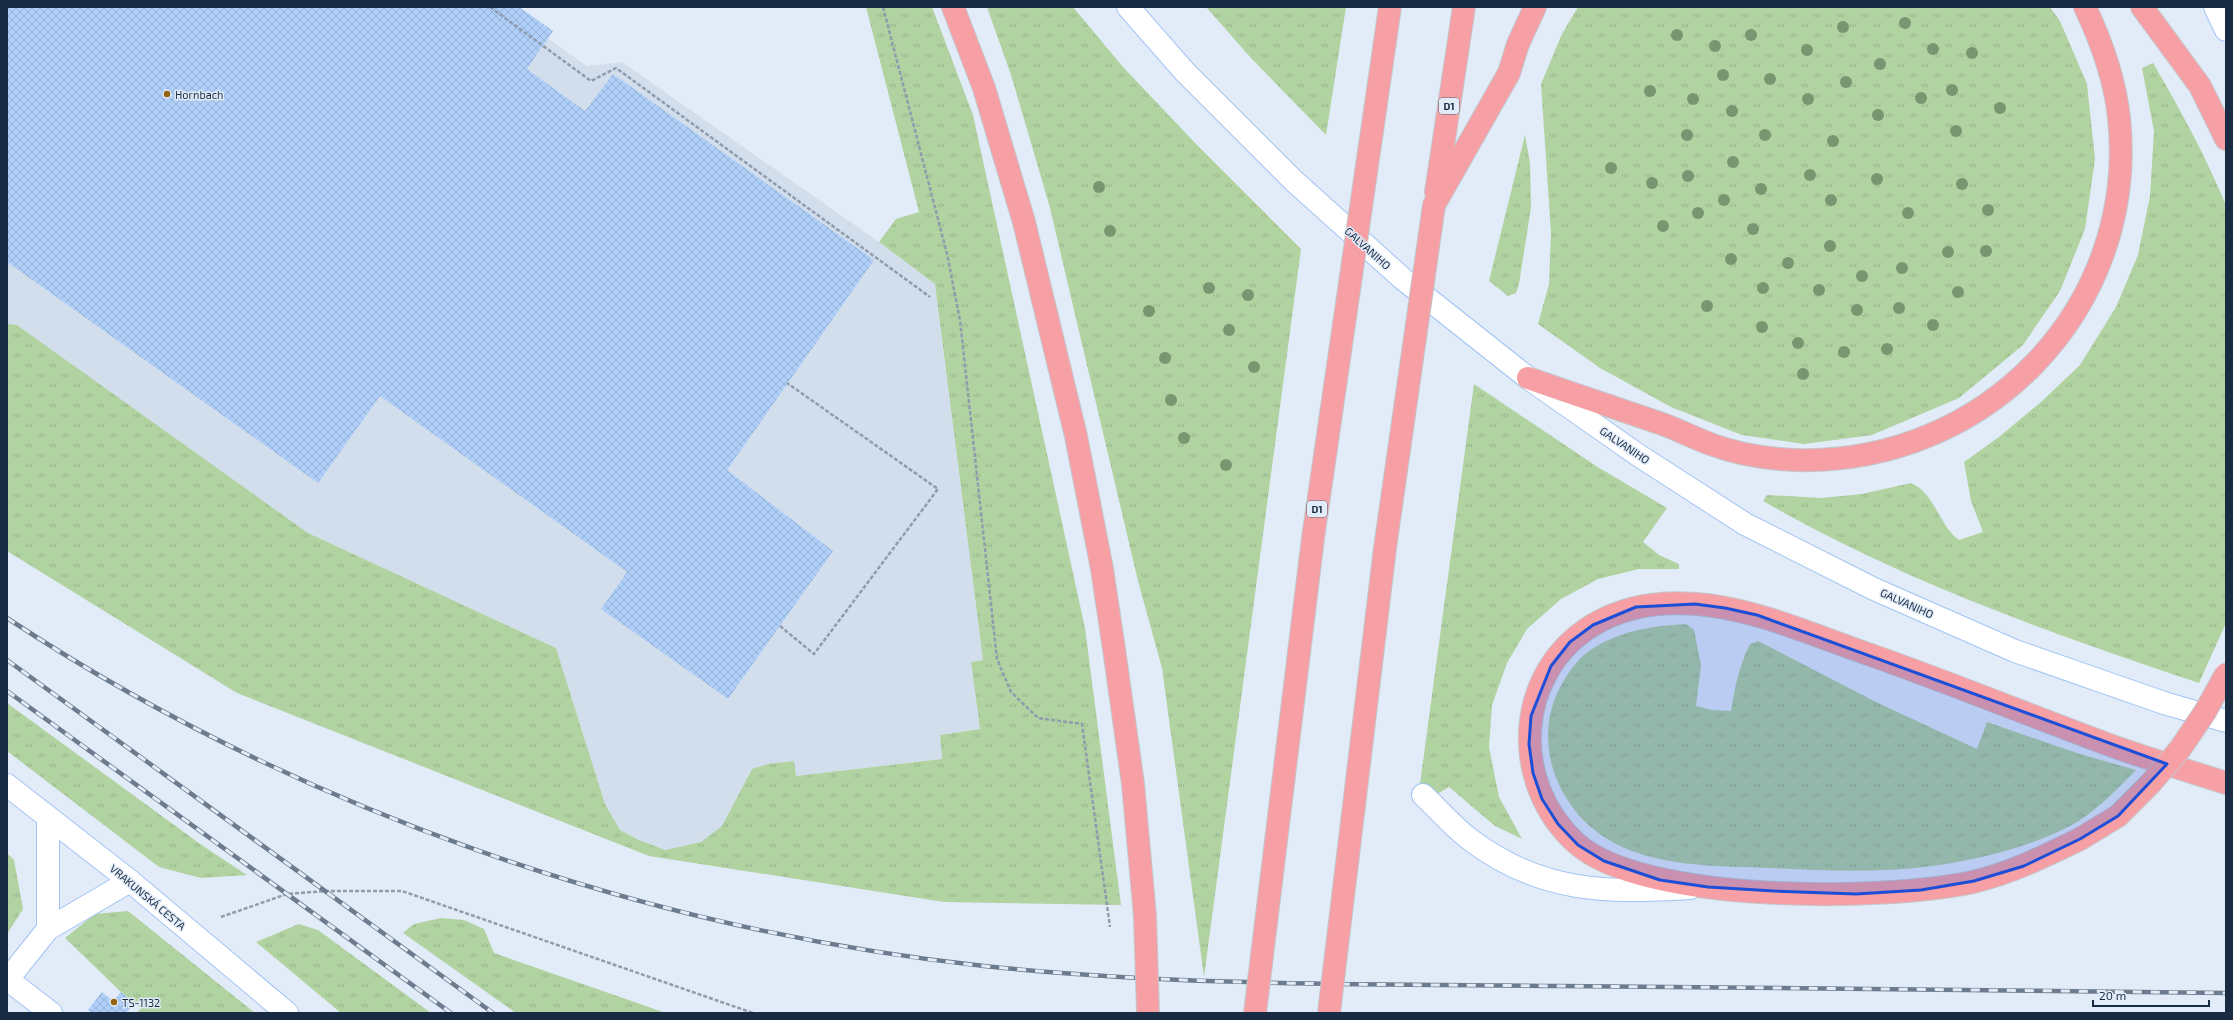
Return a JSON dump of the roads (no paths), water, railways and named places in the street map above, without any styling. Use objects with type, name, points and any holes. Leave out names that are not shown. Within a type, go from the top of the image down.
[{"type":"highway","points":[[953,7],[984,88],[1024,222],[1076,436],[1102,569],[1133,784],[1146,916],[1148,1013]]},
{"type":"highway","name":"D1","points":[[1255,1013],[1313,538],[1390,7]]},
{"type":"highway","name":"D1","points":[[1329,1013],[1385,548],[1464,7]]},
{"type":"highway","points":[[1434,205],[1509,73],[1518,44],[1535,7]]},
{"type":"highway","points":[[1528,378],[1668,426],[1714,446],[1752,455],[1794,460],[1835,459],[1879,452],[1928,437],[1963,420],[1996,399],[2031,369],[2052,345],[2081,302],[2099,265],[2111,227],[2118,190],[2121,155],[2119,118],[2108,65],[2100,38],[2085,7]]},
{"type":"highway","points":[[2142,7],[2200,86],[2226,138]]},
{"type":"highway","points":[[2226,674],[2205,712],[2180,749],[2150,784],[2118,816],[2080,839],[2024,866],[1974,881],[1921,890],[1856,894],[1708,887],[1660,880],[1633,872],[1604,861],[1578,845],[1558,824],[1542,799],[1533,773],[1529,744],[1531,716],[1539,688],[1550,666],[1570,642],[1593,625],[1619,612],[1636,607],[1662,604],[1695,604],[1725,608],[1757,615],[1908,668],[2120,749],[2226,782]]},
{"type":"main road","name":"GALVANIHO","points":[[1128,7],[1185,72],[1294,182],[1403,279],[1528,378],[1638,455],[1745,524],[1874,589],[2015,651],[2164,703],[2226,721]]},
{"type":"main road","points":[[2215,7],[2226,30]]},
{"type":"main road","name":"VRAKUNSKÁ CESTA","points":[[7,785],[130,881],[287,1013]]},
{"type":"main road","points":[[1423,795],[1471,841],[1506,863],[1560,884],[1603,890],[1708,887]]},
{"type":"main road","points":[[48,817],[48,929]]},
{"type":"main road","points":[[51,1013],[8,979],[48,929],[130,881]]},
{"type":"railway","points":[[7,618],[118,686],[233,747],[352,802],[475,849],[600,890],[727,923],[855,948],[984,966],[1056,973],[1199,981],[1343,984],[2226,993]]},
{"type":"railway","points":[[7,660],[493,1013]]},
{"type":"railway","points":[[7,691],[451,1013]]},
{"type":"place","name":"Hornbach","points":[[167,94]]},
{"type":"place","name":"TS-1132","points":[[114,1002]]}]
